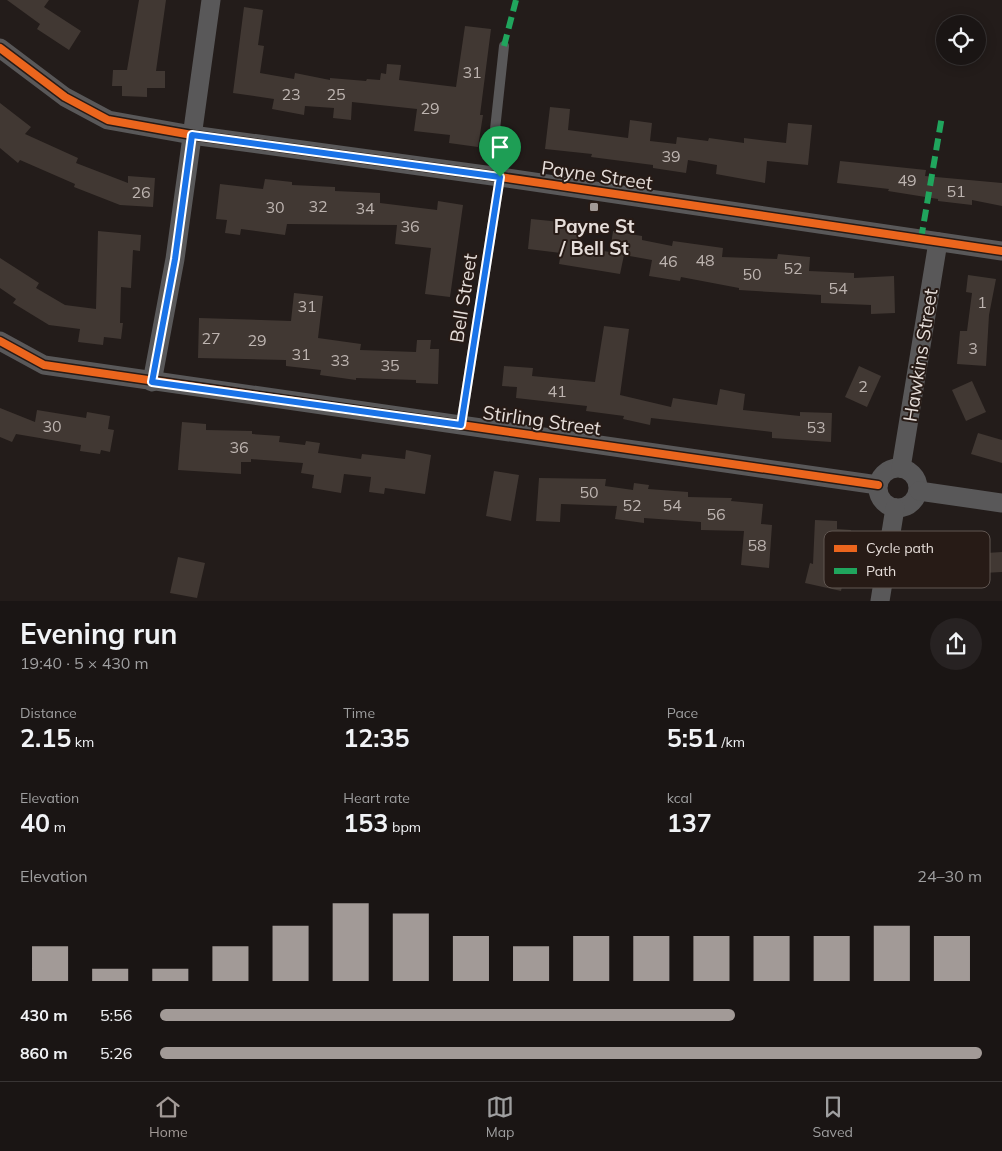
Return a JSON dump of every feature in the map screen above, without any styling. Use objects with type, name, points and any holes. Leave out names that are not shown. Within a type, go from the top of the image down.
[{"type":"street","points":[[152,382],[175,259],[211,0]]},
{"type":"street","name":"Payne Street","points":[[0,48],[65,97],[108,120],[192,135],[500,177],[1002,250]]},
{"type":"street","name":"Hawkins Street","points":[[901,468],[938,242]]},
{"type":"street","name":"Stirling Street","points":[[0,341],[44,365],[878,485]]},
{"type":"street","points":[[894,468],[901,468],[907,469],[916,478],[918,491],[913,502],[902,508],[895,508],[884,503],[878,492],[878,485],[883,474],[894,468]]},
{"type":"street","points":[[918,491],[1002,503]]},
{"type":"street","points":[[891,531],[895,508]]},
{"type":"street","points":[[880,601],[882,588]]},
{"type":"lane","points":[[500,177],[493,148],[504,46]]},
{"type":"lane","name":"Bell Street","points":[[461,425],[500,177]]},
{"type":"building","points":[[7,0],[49,0],[44,7],[81,31],[69,50],[37,29],[40,24]]},
{"type":"building","points":[[139,0],[166,0],[156,71],[165,71],[165,88],[147,88],[147,97],[122,96],[122,86],[112,86],[113,70],[127,70]]},
{"type":"building","points":[[244,7],[263,10],[258,45],[264,46],[260,73],[294,79],[295,73],[330,80],[330,78],[366,81],[367,79],[380,80],[381,73],[386,74],[387,64],[401,65],[399,80],[456,87],[465,26],[491,29],[480,115],[483,115],[478,147],[449,143],[450,135],[414,131],[417,109],[352,102],[351,120],[333,118],[334,108],[305,106],[304,115],[272,109],[274,99],[233,93]]},
{"type":"building","points":[[0,103],[31,127],[25,134],[78,158],[76,163],[128,183],[128,176],[155,178],[153,207],[120,205],[74,187],[75,184],[20,160],[18,163],[0,148]]},
{"type":"building","points":[[550,107],[570,109],[568,130],[628,138],[630,120],[652,123],[650,141],[676,144],[677,137],[708,141],[709,138],[744,143],[744,138],[786,143],[788,123],[812,125],[808,165],[767,161],[765,183],[716,174],[717,165],[688,160],[686,173],[653,168],[653,165],[591,157],[592,154],[545,149]]},
{"type":"building","points":[[840,161],[926,170],[925,176],[1002,183],[1002,206],[972,200],[972,205],[938,201],[938,199],[888,191],[889,189],[837,183]]},
{"type":"building","points":[[265,179],[292,182],[292,185],[335,187],[335,191],[380,193],[380,203],[437,210],[438,201],[463,205],[450,297],[425,294],[431,248],[395,244],[397,225],[287,224],[285,235],[241,229],[240,235],[225,233],[227,220],[216,219],[220,184],[263,189]]},
{"type":"building","points":[[531,219],[581,224],[577,247],[610,252],[613,231],[642,236],[642,240],[672,246],[673,241],[723,248],[722,257],[777,259],[778,254],[810,257],[809,271],[854,273],[854,278],[894,276],[895,313],[871,314],[871,305],[821,303],[821,295],[739,290],[739,288],[681,277],[680,281],[649,276],[652,260],[624,255],[620,274],[559,264],[561,253],[528,249]]},
{"type":"building","points":[[98,231],[141,235],[140,251],[133,250],[131,288],[121,287],[120,323],[123,323],[121,339],[104,337],[103,345],[78,342],[80,329],[49,325],[13,303],[16,299],[0,288],[0,258],[39,283],[36,288],[65,305],[96,309]]},
{"type":"building","points":[[968,275],[996,279],[989,315],[986,366],[957,364],[960,331],[967,331],[972,293],[966,292]]},
{"type":"building","points":[[294,293],[323,296],[318,338],[361,344],[360,350],[416,352],[417,340],[431,340],[430,349],[439,349],[438,384],[416,383],[416,380],[356,378],[356,380],[320,375],[321,370],[286,366],[286,360],[198,358],[199,318],[291,321]]},
{"type":"building","points":[[604,326],[629,329],[620,395],[671,407],[673,398],[717,405],[720,389],[745,394],[743,410],[800,416],[800,412],[832,413],[831,442],[772,438],[772,432],[651,418],[650,425],[623,419],[624,416],[586,411],[587,406],[516,398],[517,387],[502,386],[504,366],[533,368],[532,376],[595,382]]},
{"type":"building","points":[[859,366],[881,376],[867,407],[845,397]]},
{"type":"building","points":[[972,381],[986,412],[966,421],[952,390]]},
{"type":"building","points":[[0,408],[35,422],[37,410],[86,418],[87,412],[110,416],[108,429],[114,430],[110,452],[101,450],[100,454],[80,451],[81,445],[16,434],[12,442],[0,437]]},
{"type":"building","points":[[182,422],[206,424],[206,430],[252,431],[252,434],[280,436],[279,442],[305,445],[306,441],[320,443],[318,453],[361,459],[362,454],[405,459],[406,450],[431,455],[425,494],[385,488],[384,494],[369,492],[371,477],[344,474],[341,493],[312,488],[314,475],[301,473],[303,463],[251,459],[251,462],[241,462],[241,474],[178,470]]},
{"type":"building","points":[[978,433],[1002,440],[1002,463],[971,454]]},
{"type":"building","points":[[494,471],[519,475],[511,521],[486,516]]},
{"type":"building","points":[[539,478],[606,479],[605,486],[633,490],[634,483],[649,485],[648,489],[688,492],[688,497],[732,498],[731,501],[763,504],[761,524],[772,525],[769,568],[741,565],[744,531],[701,530],[701,522],[644,518],[644,523],[615,519],[617,506],[561,504],[560,522],[536,521]]},
{"type":"building","points":[[815,520],[837,521],[837,529],[851,530],[824,531],[824,587],[805,583],[810,563],[813,564]]},
{"type":"building","points":[[1002,552],[1002,572],[990,573],[990,553]]},
{"type":"building","points":[[178,557],[205,563],[197,598],[170,593]]},
{"type":"building","points":[[828,588],[842,588],[841,591]]},
{"type":"marked path","points":[[504,46],[516,0]]},
{"type":"marked path","points":[[921,239],[942,116]]},
{"type":"cycle path","points":[[0,48],[65,97],[108,120],[192,135],[500,177],[1002,251]]},
{"type":"cycle path","points":[[0,341],[44,365],[878,485]]},
{"type":"place","name":"Payne St / Bell St","points":[[594,207]]},
{"type":"route","points":[[192,135],[500,177],[461,425],[152,382],[175,259],[192,135]]}]
